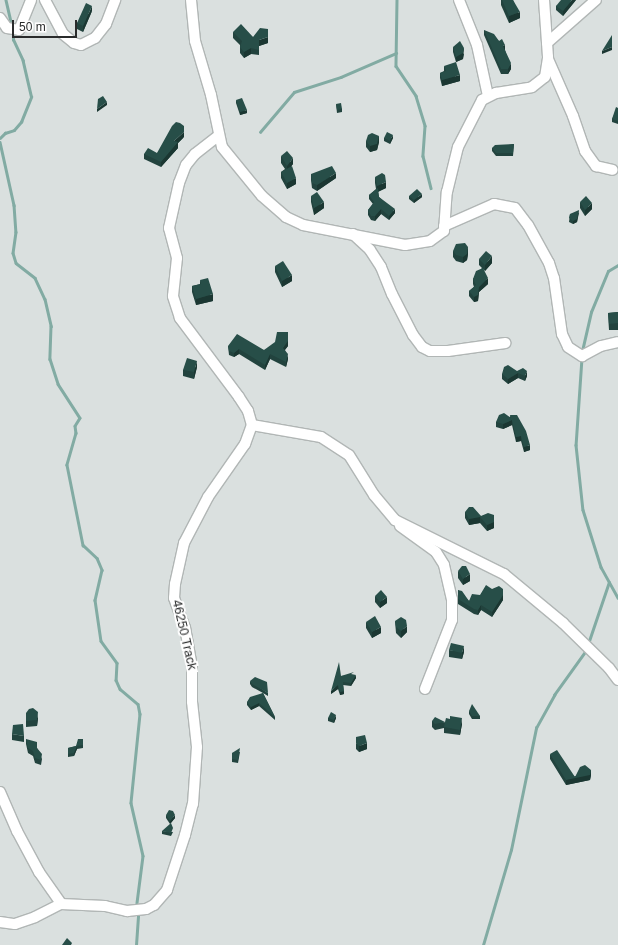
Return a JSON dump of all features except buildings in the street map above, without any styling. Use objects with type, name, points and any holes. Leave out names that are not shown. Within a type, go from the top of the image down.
[{"type":"street","points":[[0,18],[7,28],[19,30],[32,0]]},
{"type":"street","points":[[45,0],[63,34],[74,43],[81,45],[95,38],[106,24],[115,0]]},
{"type":"street","points":[[191,0],[195,41],[211,95],[218,136],[222,147],[262,196],[286,217],[304,225],[397,244],[418,244],[440,236],[444,226],[447,192],[458,147],[478,104],[488,96],[520,91],[540,83],[545,77],[548,57],[544,0]]},
{"type":"street","points":[[459,0],[477,45],[488,96]]},
{"type":"street","points":[[547,43],[596,0]]},
{"type":"street","points":[[548,57],[573,116],[585,151],[596,166],[612,170]]},
{"type":"street","points":[[218,136],[195,154],[186,165],[179,183],[169,228],[177,258],[173,296],[180,318],[239,397],[248,411],[252,425],[308,434],[331,443],[348,455],[374,496],[403,530],[436,552],[444,565],[452,599],[452,620],[425,689]]},
{"type":"street","points":[[444,226],[494,204],[515,208],[525,220],[549,263],[554,278],[562,334],[568,347],[582,356],[601,346],[618,342]]},
{"type":"street","points":[[353,234],[370,250],[381,267],[392,294],[413,336],[422,347],[430,350],[448,351],[505,343]]},
{"type":"street","name":"46250 Track","points":[[0,922],[15,924],[36,917],[61,904],[97,905],[127,911],[146,910],[161,898],[173,875],[193,804],[197,747],[192,702],[192,667],[185,628],[174,598],[175,584],[184,543],[208,497],[245,444],[252,425]]},
{"type":"street","points":[[395,520],[504,574],[563,623],[609,668],[618,680]]},
{"type":"street","points":[[0,792],[39,872],[61,904]]},
{"type":"waterway","points":[[6,0],[12,26]]},
{"type":"waterway","points":[[397,0],[396,66],[416,96],[425,126],[423,156],[431,188]]},
{"type":"waterway","points":[[0,138],[5,133],[14,130],[21,122],[31,97],[23,61],[13,40],[13,31]]},
{"type":"waterway","points":[[260,132],[294,92],[341,77],[396,53]]},
{"type":"waterway","points":[[0,142],[14,205],[16,232],[13,253],[16,263],[35,278],[45,299],[51,326],[50,359],[58,384],[80,418],[75,426],[76,433],[67,465],[83,545],[97,558],[102,570],[95,600],[101,641],[117,663],[116,680],[120,689],[138,704],[140,714],[131,803],[143,856],[137,903]]},
{"type":"waterway","points":[[582,351],[591,312],[608,271],[618,265]]},
{"type":"waterway","points":[[582,358],[576,445],[583,510],[601,567],[618,598]]},
{"type":"waterway","points":[[588,644],[609,582]]},
{"type":"waterway","points":[[483,945],[511,850],[536,728],[554,695],[587,649]]},
{"type":"waterway","points":[[136,945],[138,914]]}]
